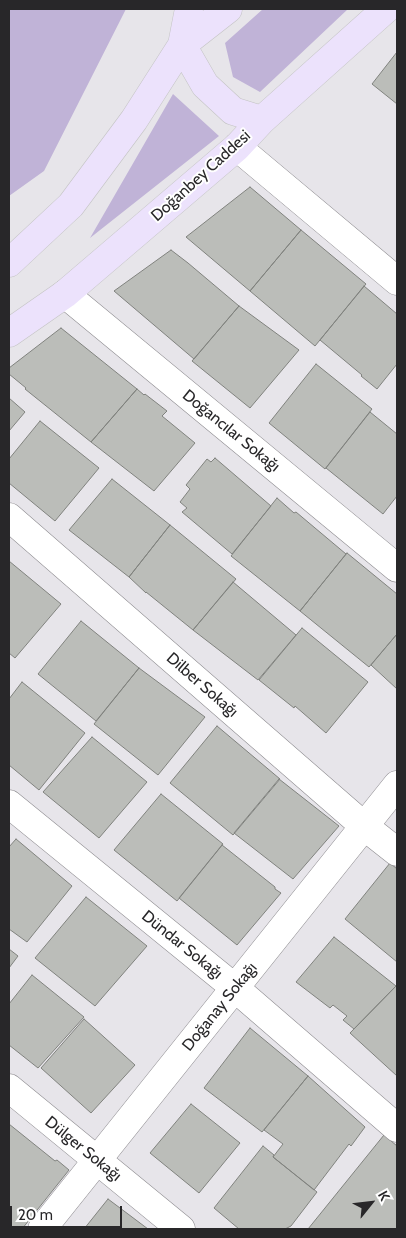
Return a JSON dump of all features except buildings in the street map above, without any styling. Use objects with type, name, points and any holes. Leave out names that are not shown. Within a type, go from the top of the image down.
[{"type":"main road","points":[[189,9],[182,45],[205,85],[233,111],[262,120]]},
{"type":"main road","points":[[9,263],[71,205],[134,120],[182,45],[228,9]]},
{"type":"main road","name":"Doğanbey Caddesi","points":[[9,333],[65,294],[237,147],[262,120],[386,9]]},
{"type":"street","points":[[237,147],[397,281]]},
{"type":"street","name":"Doğancılar Sokağı","points":[[65,294],[397,568]]},
{"type":"street","name":"Dilber Sokağı","points":[[9,517],[364,826],[397,852]]},
{"type":"street","name":"Doğanay Sokağı","points":[[42,1229],[397,785]]},
{"type":"street","name":"Dündar Sokağı","points":[[9,804],[235,988],[397,1128]]},
{"type":"street","name":"Dülger Sokağı","points":[[9,1088],[181,1229]]},
{"type":"shaded area","points":[[9,9],[126,9],[44,171],[9,196]]},
{"type":"shaded area","points":[[263,9],[348,9],[260,92],[233,77],[225,43]]},
{"type":"shaded area","points":[[173,94],[219,136],[90,238]]}]
